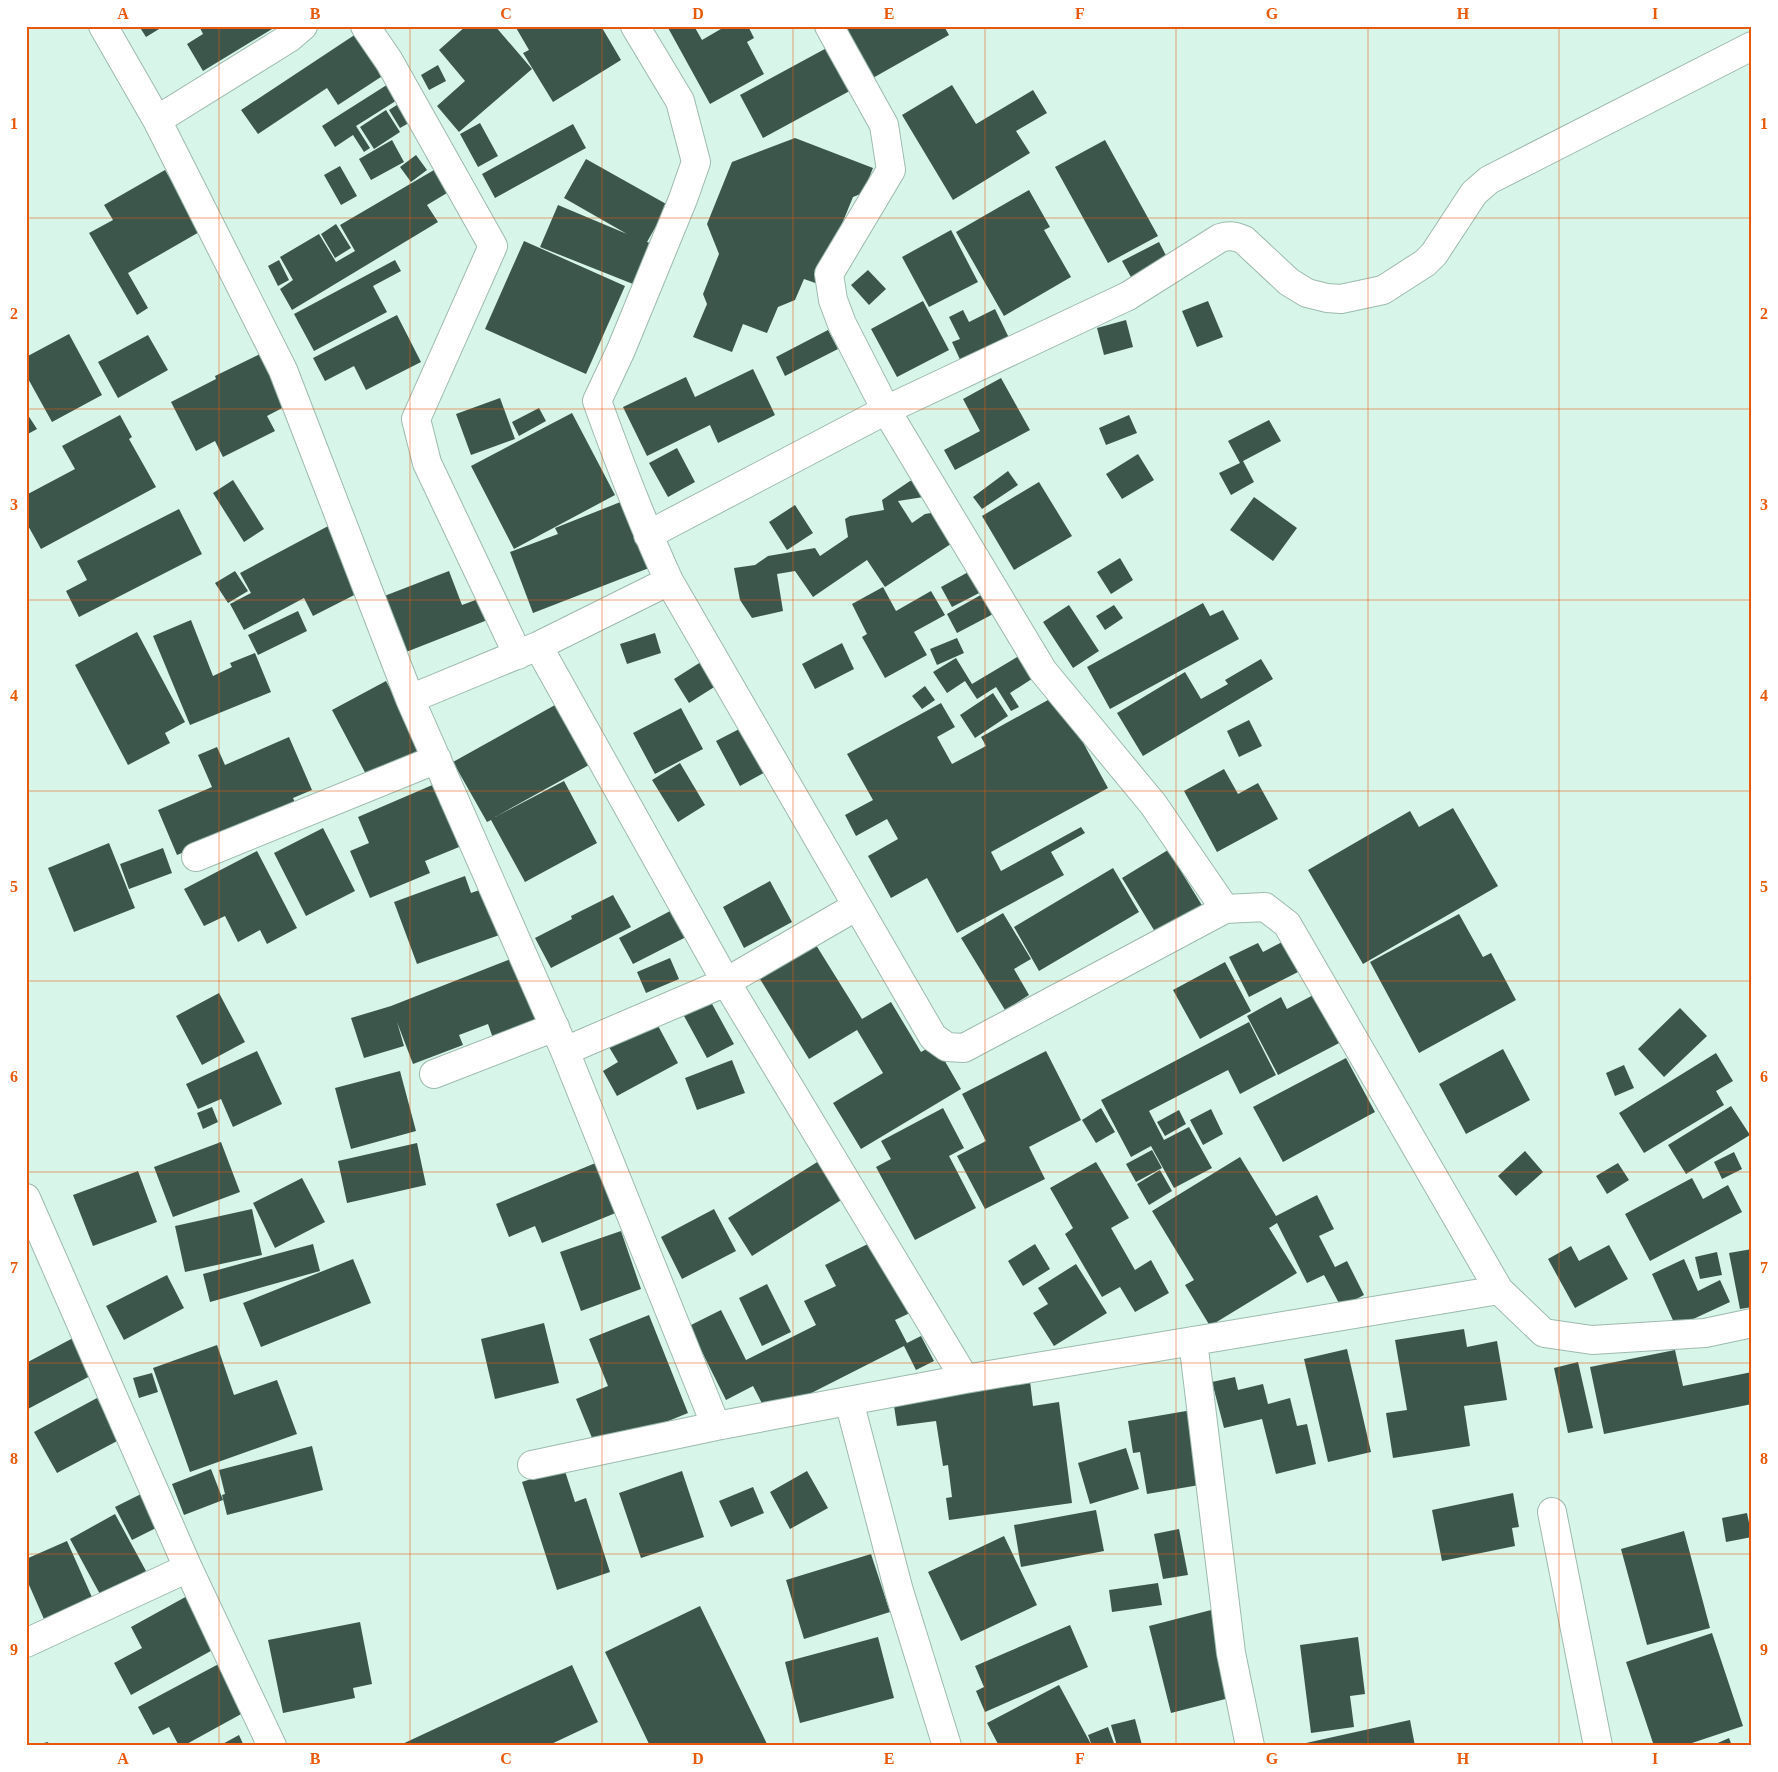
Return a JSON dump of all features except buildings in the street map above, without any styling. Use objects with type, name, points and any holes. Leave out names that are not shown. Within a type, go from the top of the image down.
[{"type":"street","points":[[102,26],[157,120],[283,370],[410,699],[560,1039],[716,1426]]},
{"type":"street","points":[[157,120],[289,38],[302,26]]},
{"type":"street","points":[[365,26],[390,61],[493,246],[416,419],[427,463],[528,651],[965,1380]]},
{"type":"street","points":[[636,26],[680,101],[696,162],[683,199],[628,332],[597,401],[619,463],[669,581],[933,1037],[947,1047],[964,1048],[1224,909],[1265,907],[1287,924],[1499,1290],[1544,1333],[1592,1340],[1705,1333],[1752,1323]]},
{"type":"street","points":[[829,26],[884,125],[891,170],[829,274],[833,300],[842,324],[886,410],[1043,671],[1153,804],[1224,909]]},
{"type":"street","points":[[648,535],[886,410],[1128,296],[1220,238],[1237,236],[1244,240],[1289,282],[1307,293],[1341,299],[1383,290],[1425,263],[1434,254],[1474,193],[1489,180],[1752,46]]},
{"type":"street","points":[[410,699],[528,651],[669,581]]},
{"type":"street","points":[[196,856],[437,759]]},
{"type":"street","points":[[434,1074],[560,1039],[726,982],[857,906]]},
{"type":"street","points":[[26,1198],[188,1568],[272,1746]]},
{"type":"street","points":[[532,1465],[716,1426],[965,1380],[1499,1290]]},
{"type":"street","points":[[1193,1341],[1231,1653],[1250,1746]]},
{"type":"street","points":[[849,1401],[899,1591],[947,1746]]},
{"type":"street","points":[[1552,1512],[1598,1746]]},
{"type":"street","points":[[26,1643],[188,1568]]}]
